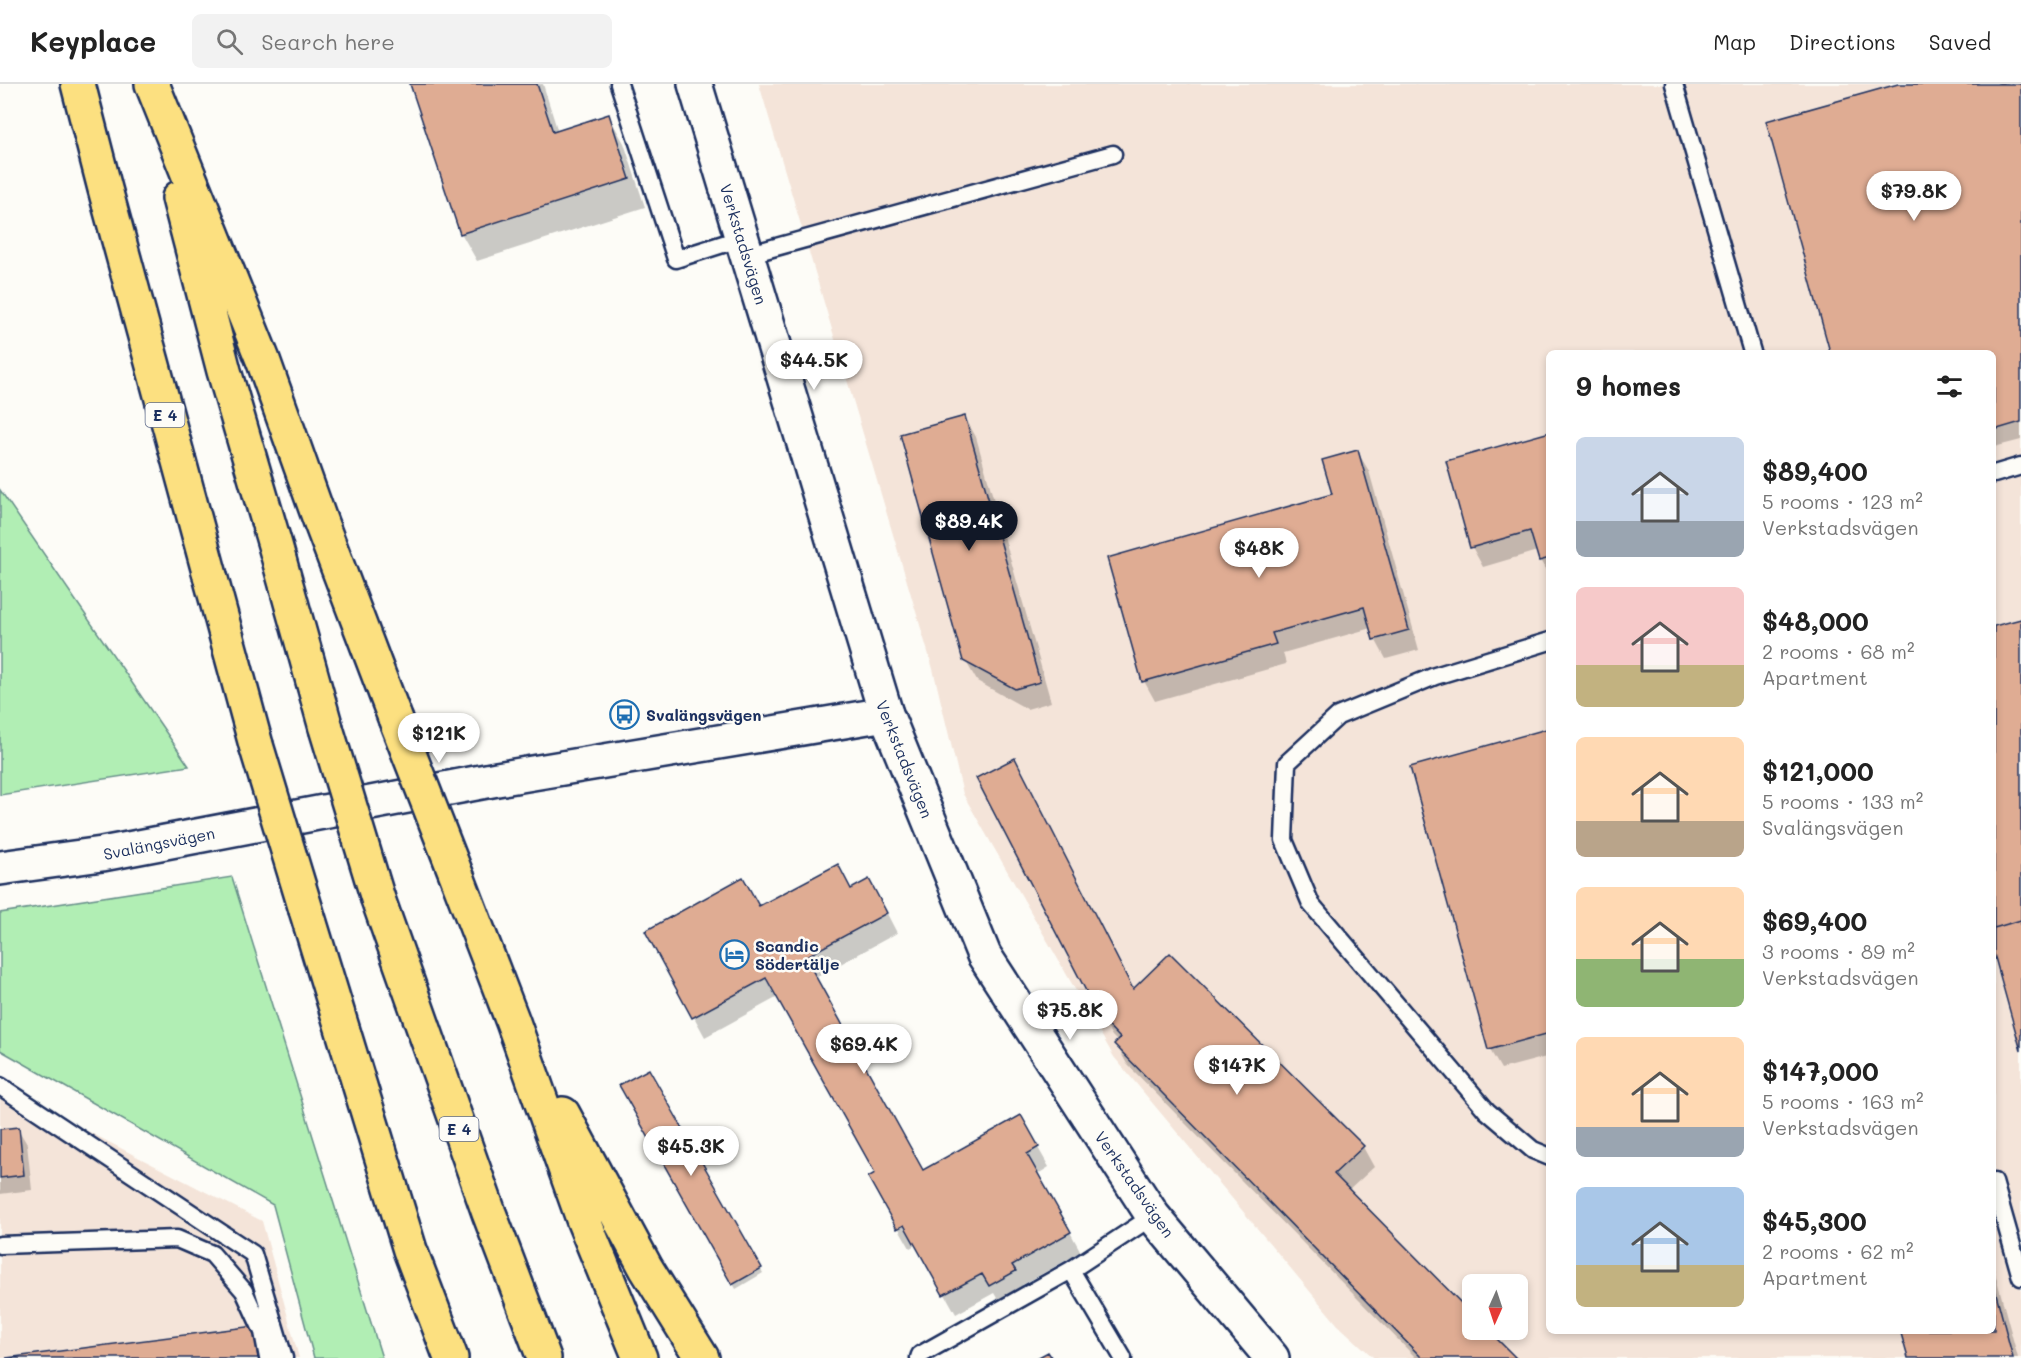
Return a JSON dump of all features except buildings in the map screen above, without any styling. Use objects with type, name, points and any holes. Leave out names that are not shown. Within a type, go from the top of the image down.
[{"type":"highway","name":"E 4","points":[[78,84],[256,745],[410,1250],[451,1358]]},
{"type":"highway","name":"E 4","points":[[151,84],[224,371],[326,728],[378,899],[489,1213],[544,1358]]},
{"type":"highway","points":[[151,84],[263,360],[395,718],[513,1022],[583,1219],[640,1358]]},
{"type":"highway","points":[[513,1022],[646,1268],[702,1358]]},
{"type":"main road","name":"Verkstadsvägen","points":[[694,84],[885,714],[984,955],[1153,1216],[1269,1357]]},
{"type":"main road","name":"Svalängsvägen","points":[[0,868],[102,854],[497,779],[885,714]]},
{"type":"lane","points":[[619,84],[676,259],[744,246],[1113,154]]},
{"type":"lane","points":[[1674,84],[1751,350]]},
{"type":"lane","points":[[1996,473],[2021,466]]},
{"type":"lane","points":[[1546,642],[1435,676],[1338,716],[1287,763],[1284,840],[1311,904],[1487,1111],[1533,1150],[1546,1155]]},
{"type":"lane","points":[[0,1086],[253,1254],[284,1358]]},
{"type":"lane","points":[[1996,1189],[2021,1277]]},
{"type":"lane","points":[[924,1356],[1071,1270],[1153,1216]]},
{"type":"lane","points":[[0,1245],[177,1239],[213,1254],[243,1291],[263,1332],[268,1358]]},
{"type":"lane","points":[[1071,1270],[1123,1358]]},
{"type":"shaded area","points":[[759,84],[2021,84],[2021,1358],[1374,1358],[1338,1325],[1114,1057],[963,794],[933,669]]},
{"type":"shaded area","points":[[0,1086],[262,1221],[299,1358],[0,1358]]},
{"type":"green space","points":[[0,490],[189,766],[0,795]]},
{"type":"green space","points":[[232,877],[382,1358],[314,1358],[273,1205],[0,1050],[0,913]]},
{"type":"place","name":"Svalängsvägen","points":[[625,714]]},
{"type":"place","name":"Scandic Södertälje","points":[[734,954]]}]
